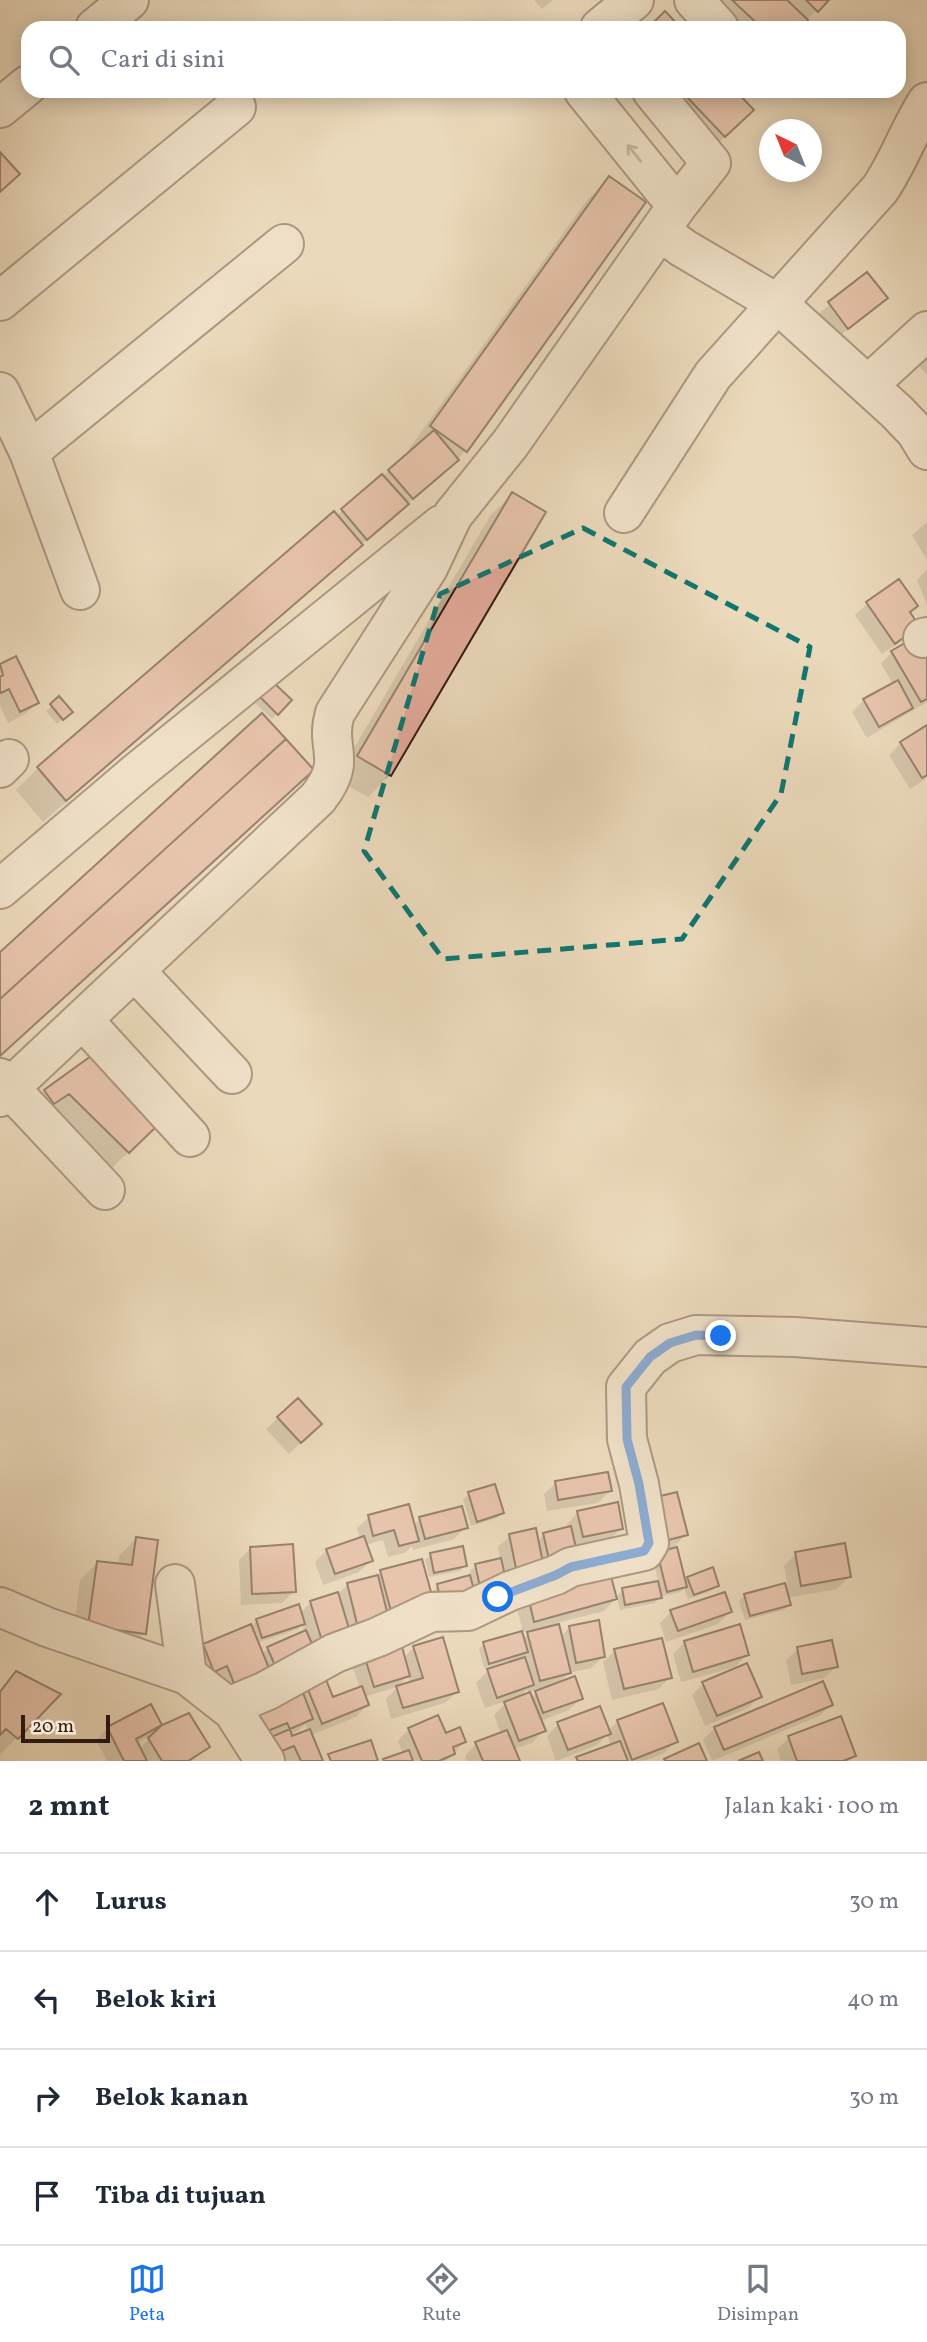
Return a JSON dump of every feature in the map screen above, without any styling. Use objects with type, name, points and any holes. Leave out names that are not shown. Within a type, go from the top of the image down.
[{"type":"street","points":[[104,21],[129,0]]},
{"type":"street","points":[[608,21],[634,0]]},
{"type":"street","points":[[694,0],[713,21]]},
{"type":"street","points":[[0,108],[21,91]]},
{"type":"street","points":[[588,98],[669,218],[683,248],[778,304],[916,432],[927,450]]},
{"type":"street","points":[[0,889],[136,773],[314,631],[453,515],[510,444],[669,218],[711,163],[658,98]]},
{"type":"street","points":[[624,513],[713,375],[880,188],[927,102]]},
{"type":"street","points":[[0,301],[236,107]]},
{"type":"street","points":[[29,452],[284,244]]},
{"type":"street","points":[[867,385],[927,331]]},
{"type":"street","points":[[0,392],[29,452],[80,590]]},
{"type":"street","points":[[105,1190],[3,1087],[83,1020],[318,798],[330,783],[336,754],[332,732],[335,713],[428,568],[453,515]]},
{"type":"street","points":[[135,971],[232,1074]]},
{"type":"street","points":[[83,1020],[190,1137]]},
{"type":"street","points":[[228,1707],[265,1691],[335,1653],[378,1637],[431,1612],[468,1611],[571,1567],[644,1551],[649,1543],[639,1484],[627,1439],[626,1387],[650,1357],[670,1343],[696,1335],[795,1338],[927,1347]]},
{"type":"street","points":[[175,1584],[187,1675]]},
{"type":"street","points":[[0,1607],[47,1627],[168,1666],[187,1675],[228,1707],[255,1758]]},
{"type":"highlighted area","points":[[583,528],[810,647],[781,794],[682,939],[443,959],[364,851],[440,594]]},
{"type":"building","points":[[732,0],[787,0],[808,20],[807,21],[754,21]]},
{"type":"building","points":[[806,0],[829,0],[818,12]]},
{"type":"building","points":[[665,11],[674,21],[655,21]]},
{"type":"building","points":[[688,98],[743,98],[754,110],[725,137]]},
{"type":"building","points":[[0,152],[20,174],[0,192]]},
{"type":"building","points":[[609,176],[646,202],[467,452],[430,426]]},
{"type":"building","points":[[867,272],[888,298],[848,329],[828,302]]},
{"type":"building","points":[[434,430],[459,460],[413,499],[388,470]]},
{"type":"building","points":[[382,474],[409,504],[367,540],[341,509]]},
{"type":"building","points":[[512,492],[546,512],[391,776],[357,756]]},
{"type":"building","points":[[334,511],[363,545],[66,801],[37,767]]},
{"type":"building","points":[[899,579],[918,606],[910,612],[919,626],[895,644],[866,602]]},
{"type":"building","points":[[917,636],[927,653],[927,699],[921,702],[891,651]]},
{"type":"building","points":[[16,656],[39,703],[20,712],[9,689],[1,693],[0,691],[0,677],[3,675],[0,664]]},
{"type":"building","points":[[898,680],[913,708],[879,727],[863,699]]},
{"type":"building","points":[[272,681],[292,700],[278,715],[258,695]]},
{"type":"building","points":[[59,696],[73,712],[63,720],[50,704]]},
{"type":"building","points":[[262,713],[286,739],[0,999],[0,952]]},
{"type":"building","points":[[927,725],[927,775],[922,778],[900,742]]},
{"type":"building","points":[[286,739],[314,770],[0,1056],[0,999]]},
{"type":"building","points":[[98,1051],[156,1127],[129,1153],[69,1094],[54,1104],[44,1090]]},
{"type":"building","points":[[298,1398],[322,1424],[301,1443],[277,1417]]},
{"type":"building","points":[[608,1472],[612,1491],[558,1500],[555,1481]]},
{"type":"building","points":[[495,1484],[504,1513],[477,1522],[468,1492]]},
{"type":"building","points":[[677,1492],[688,1535],[660,1542],[648,1499]]},
{"type":"building","points":[[618,1502],[623,1529],[583,1537],[577,1511]]},
{"type":"building","points":[[409,1504],[419,1541],[399,1546],[394,1530],[373,1536],[368,1515]]},
{"type":"building","points":[[462,1506],[468,1528],[425,1539],[419,1517]]},
{"type":"building","points":[[571,1526],[579,1561],[551,1568],[543,1533]]},
{"type":"building","points":[[536,1528],[546,1578],[519,1583],[509,1534]]},
{"type":"building","points":[[364,1536],[373,1561],[335,1574],[326,1549]]},
{"type":"building","points":[[136,1537],[158,1540],[146,1634],[88,1626],[97,1561],[132,1565]]},
{"type":"building","points":[[845,1543],[851,1577],[801,1586],[795,1552]]},
{"type":"building","points":[[293,1544],[296,1592],[252,1594],[250,1547]]},
{"type":"building","points":[[463,1546],[467,1566],[434,1573],[430,1553]]},
{"type":"building","points":[[677,1547],[687,1587],[667,1592],[657,1552]]},
{"type":"building","points":[[501,1558],[508,1589],[482,1596],[475,1564]]},
{"type":"building","points":[[422,1559],[434,1603],[392,1615],[380,1570]]},
{"type":"building","points":[[608,1565],[617,1599],[534,1622],[526,1588]]},
{"type":"building","points":[[713,1567],[719,1586],[694,1595],[687,1577]]},
{"type":"building","points":[[378,1575],[389,1620],[358,1628],[347,1583]]},
{"type":"building","points":[[470,1575],[475,1594],[441,1603],[437,1584]]},
{"type":"building","points":[[658,1581],[662,1598],[625,1605],[622,1588]]},
{"type":"building","points":[[785,1583],[791,1605],[750,1616],[744,1594]]},
{"type":"building","points":[[338,1592],[353,1642],[325,1651],[310,1601]]},
{"type":"building","points":[[725,1592],[732,1612],[678,1631],[670,1610]]},
{"type":"building","points":[[299,1604],[305,1624],[262,1638],[256,1619]]},
{"type":"building","points":[[599,1620],[605,1657],[576,1663],[569,1626]]},
{"type":"building","points":[[251,1624],[275,1683],[240,1698],[227,1666],[214,1672],[203,1644]]},
{"type":"building","points":[[559,1624],[571,1673],[540,1681],[527,1632]]},
{"type":"building","points":[[740,1624],[749,1655],[693,1672],[684,1641]]},
{"type":"building","points":[[306,1630],[318,1658],[279,1675],[267,1647]]},
{"type":"building","points":[[522,1631],[528,1652],[489,1664],[483,1642]]},
{"type":"building","points":[[443,1637],[459,1692],[403,1708],[396,1686],[423,1678],[413,1646]]},
{"type":"building","points":[[662,1638],[672,1678],[624,1689],[614,1649]]},
{"type":"building","points":[[832,1640],[838,1667],[802,1674],[797,1647]]},
{"type":"building","points":[[401,1643],[410,1676],[374,1687],[364,1655]]},
{"type":"building","points":[[525,1657],[534,1685],[497,1698],[487,1669]]},
{"type":"building","points":[[747,1663],[762,1697],[717,1716],[702,1682]]},
{"type":"building","points":[[321,1667],[333,1697],[362,1686],[369,1705],[322,1724],[302,1675]]},
{"type":"building","points":[[16,1671],[61,1694],[18,1739],[6,1729],[0,1735],[0,1692]]},
{"type":"building","points":[[575,1676],[583,1699],[543,1713],[535,1691]]},
{"type":"building","points":[[298,1680],[313,1719],[290,1729],[287,1723],[253,1737],[239,1704]]},
{"type":"building","points":[[823,1681],[833,1705],[724,1750],[714,1727]]},
{"type":"building","points":[[530,1692],[546,1731],[519,1741],[504,1702]]},
{"type":"building","points":[[663,1703],[678,1742],[632,1760],[617,1720]]},
{"type":"building","points":[[151,1704],[162,1725],[136,1739],[147,1761],[124,1761],[107,1727]]},
{"type":"building","points":[[600,1706],[611,1734],[568,1750],[557,1722]]},
{"type":"building","points":[[189,1713],[210,1747],[188,1761],[162,1761],[148,1738],[162,1725]]},
{"type":"building","points":[[438,1715],[446,1733],[460,1727],[466,1742],[453,1747],[455,1754],[439,1761],[422,1761],[408,1728]]},
{"type":"building","points":[[841,1716],[856,1756],[843,1761],[797,1761],[788,1736]]},
{"type":"building","points":[[290,1729],[292,1736],[310,1729],[323,1761],[301,1761],[294,1746],[277,1753],[271,1737]]},
{"type":"building","points":[[507,1730],[520,1761],[483,1761],[475,1742]]},
{"type":"building","points":[[371,1740],[378,1761],[331,1761],[328,1754]]},
{"type":"building","points":[[620,1741],[628,1761],[578,1761],[576,1757]]},
{"type":"building","points":[[699,1743],[707,1761],[664,1759]]},
{"type":"building","points":[[409,1750],[413,1761],[383,1759]]},
{"type":"building","points":[[759,1752],[763,1761],[738,1761]]},
{"type":"route","points":[[498,1597],[571,1567],[644,1551],[649,1543],[639,1484],[627,1439],[626,1387],[650,1357],[670,1343],[696,1335],[721,1336]]}]
